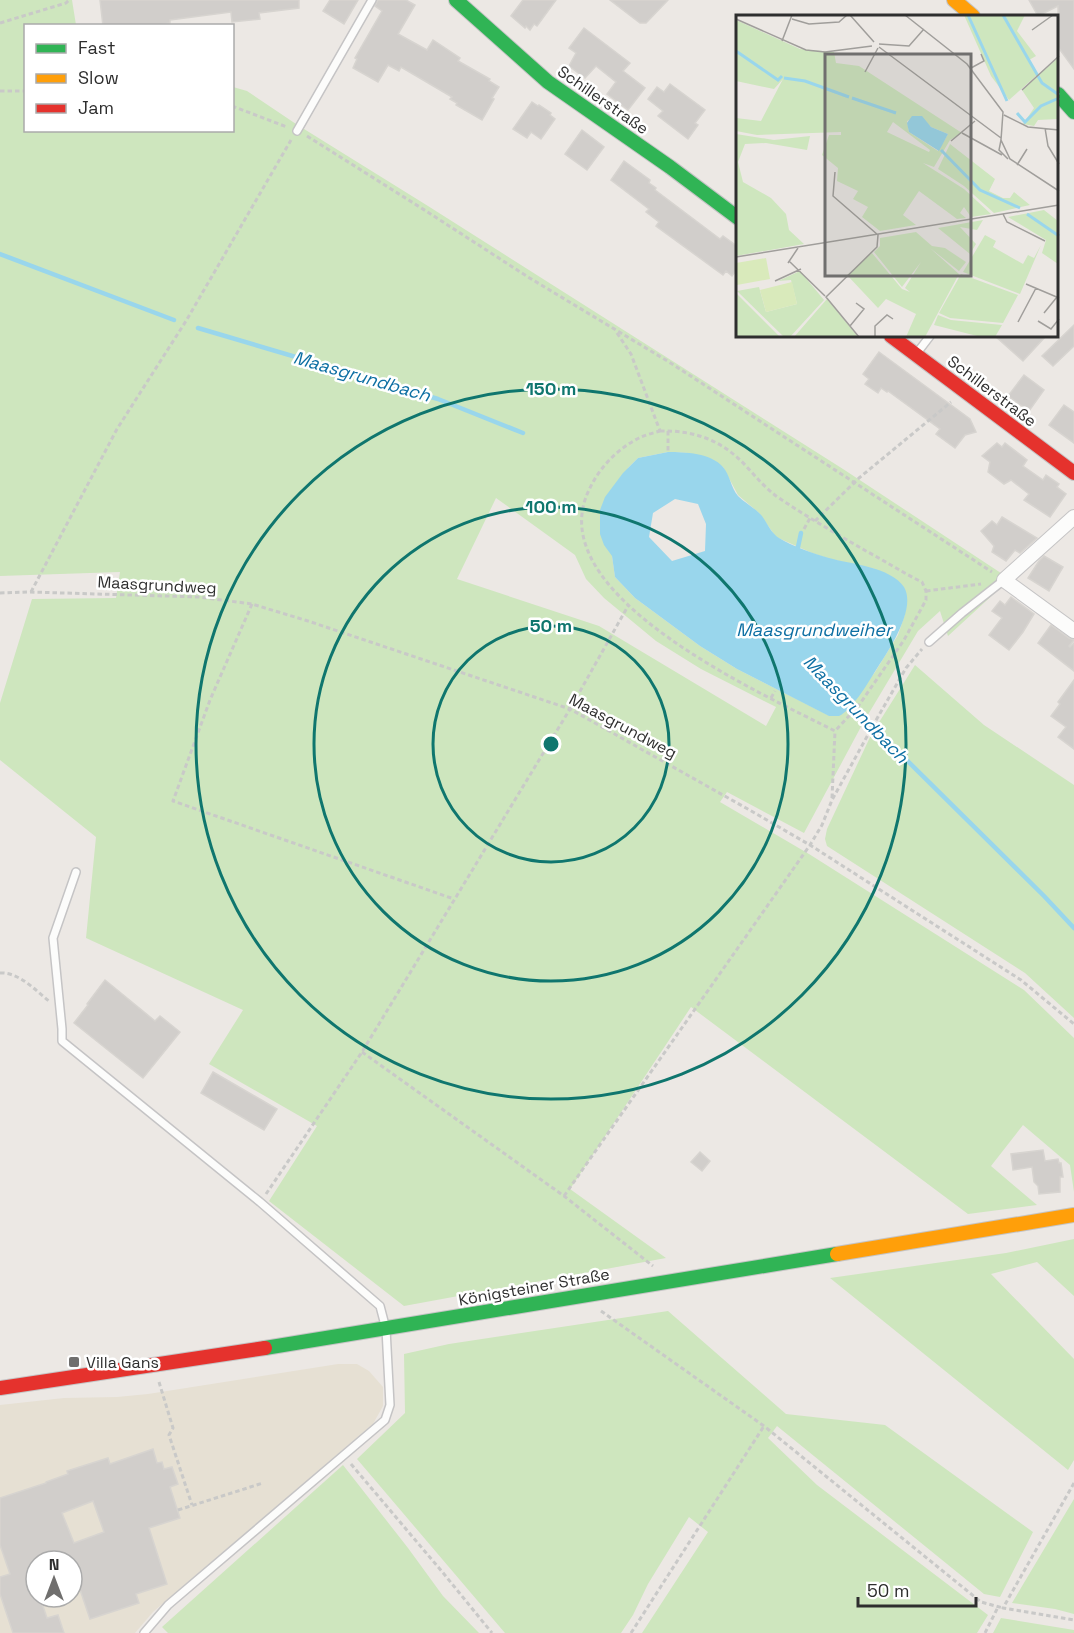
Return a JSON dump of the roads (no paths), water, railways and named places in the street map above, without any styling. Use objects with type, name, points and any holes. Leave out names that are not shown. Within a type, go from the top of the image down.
[{"type":"main road","name":"Schillerstraße","points":[[456,0],[548,82],[736,217]]},
{"type":"main road","points":[[954,0],[972,15]]},
{"type":"main road","points":[[1059,95],[1073,109]]},
{"type":"main road","name":"Schillerstraße","points":[[894,338],[1074,473]]},
{"type":"main road","name":"Königsteiner Straße","points":[[0,1388],[386,1329],[1074,1215]]},
{"type":"street","points":[[1074,517],[1004,580],[1074,631]]},
{"type":"lane","points":[[297,131],[372,0]]},
{"type":"lane","points":[[916,355],[929,338]]},
{"type":"lane","points":[[929,642],[1004,580]]},
{"type":"lane","points":[[76,872],[53,938],[62,1041],[260,1202],[380,1306],[386,1329],[390,1406],[385,1420],[168,1605],[144,1633]]},
{"type":"lane","points":[[150,1627],[156,1633]]},
{"type":"water","name":"Maasgrundweiher","points":[[668,452],[690,453],[712,459],[723,467],[738,496],[762,516],[779,538],[817,554],[870,567],[890,575],[904,587],[907,607],[899,630],[864,689],[844,713],[839,716],[829,716],[737,669],[700,646],[635,598],[615,577],[612,556],[600,534],[600,510],[605,497],[638,458]],"holes":[[[675,499],[698,504],[706,524],[705,551],[672,561],[649,537],[653,513]]]},
{"type":"waterway","name":"Maasgrundbach","points":[[0,254],[174,320]]},
{"type":"waterway","name":"Maasgrundbach","points":[[198,328],[438,399],[523,433]]},
{"type":"waterway","points":[[795,550],[798,547],[801,533]]},
{"type":"waterway","name":"Maasgrundbach","points":[[847,701],[1074,928]]},
{"type":"place","name":"Villa Gans","points":[[74,1362]]}]
